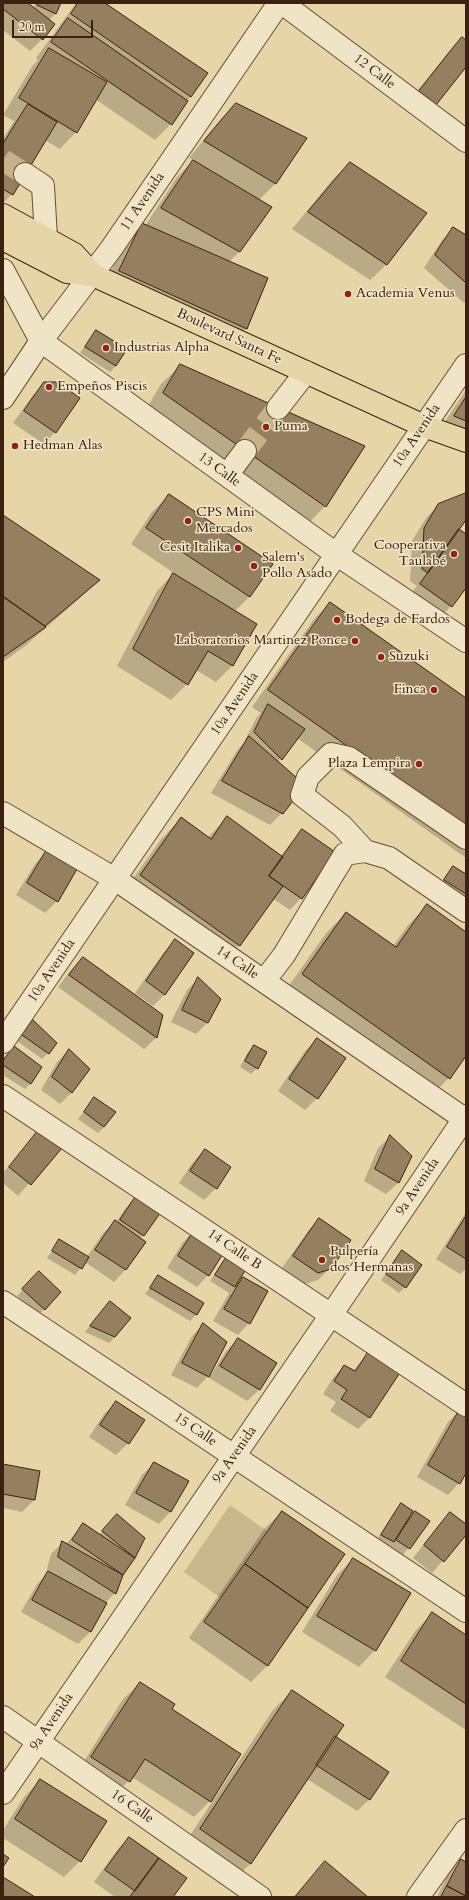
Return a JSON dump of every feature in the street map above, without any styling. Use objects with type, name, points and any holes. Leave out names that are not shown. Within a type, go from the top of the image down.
[{"type":"main road","name":"Boulevard Santa Fe","points":[[3,215],[74,254],[93,275],[424,426],[466,441]]},
{"type":"main road","points":[[3,239],[67,272],[93,275]]},
{"type":"street","name":"12 Calle","points":[[280,3],[466,140]]},
{"type":"street","name":"11 Avenida","points":[[3,398],[42,341],[93,275],[280,3]]},
{"type":"street","points":[[25,174],[44,186],[46,238]]},
{"type":"street","name":"13 Calle","points":[[3,270],[42,341],[336,554],[466,641]]},
{"type":"street","name":"10a Avenida","points":[[3,1042],[466,365]]},
{"type":"street","points":[[278,408],[306,372]]},
{"type":"street","points":[[227,475],[245,451]]},
{"type":"street","points":[[365,851],[342,826],[302,795],[308,777],[331,754],[349,758],[466,838]]},
{"type":"street","name":"14 Calle","points":[[3,814],[114,879],[465,1118]]},
{"type":"street","points":[[264,981],[284,955],[345,854],[365,851],[389,858],[466,911]]},
{"type":"street","name":"14 Calle B","points":[[3,1096],[466,1405]]},
{"type":"street","name":"9a Avenida","points":[[3,1793],[465,1118]]},
{"type":"street","name":"15 Calle","points":[[3,1302],[466,1611]]},
{"type":"street","name":"16 Calle","points":[[3,1717],[260,1897]]},
{"type":"street","points":[[418,1897],[466,1830]]},
{"type":"shaded area","points":[[230,1505],[267,1531],[221,1598],[184,1572]]},
{"type":"building","points":[[3,3],[28,3],[55,24],[43,40],[3,9]]},
{"type":"building","points":[[38,3],[61,3],[56,14],[37,5]]},
{"type":"building","points":[[78,3],[105,3],[208,73],[191,97],[71,14]]},
{"type":"building","points":[[68,18],[188,101],[172,125],[51,42]]},
{"type":"building","points":[[462,37],[466,40],[466,67],[436,105],[419,91]]},
{"type":"building","points":[[49,48],[107,82],[77,133],[19,98]]},
{"type":"building","points":[[236,103],[307,138],[276,184],[204,141]]},
{"type":"building","points":[[28,104],[57,122],[13,195],[3,189],[3,144]]},
{"type":"building","points":[[193,160],[272,207],[240,252],[161,208]]},
{"type":"building","points":[[350,162],[427,213],[387,265],[308,212]]},
{"type":"building","points":[[142,223],[268,278],[247,329],[119,271]]},
{"type":"building","points":[[453,227],[466,235],[466,283],[435,255]]},
{"type":"building","name":"Industrias Alpha","points":[[96,330],[127,349],[116,366],[85,347]]},
{"type":"building","name":"Puma","points":[[180,364],[365,446],[326,507],[163,393]]},
{"type":"building","points":[[44,382],[57,382],[80,398],[56,433],[24,411]]},
{"type":"building","points":[[466,397],[466,421],[454,416]]},
{"type":"building","points":[[466,493],[466,520],[428,573],[422,569],[424,528],[438,504]]},
{"type":"building","points":[[169,494],[273,564],[250,597],[146,528]]},
{"type":"building","points":[[3,515],[100,580],[45,626],[3,597]]},
{"type":"building","name":"Cooperativa Taulabé","points":[[459,529],[466,534],[466,588],[452,607],[420,584]]},
{"type":"building","points":[[173,573],[257,624],[233,666],[208,651],[188,685],[133,649]]},
{"type":"building","points":[[3,596],[46,627],[3,657]]},
{"type":"building","name":"Plaza Lempira","points":[[330,602],[466,698],[466,830],[268,690]]},
{"type":"building","points":[[268,704],[305,729],[282,760],[254,732]]},
{"type":"building","points":[[249,736],[305,785],[283,814],[222,781]]},
{"type":"building","points":[[227,816],[283,857],[269,876],[283,886],[240,946],[140,875],[181,817],[211,839]]},
{"type":"building","points":[[302,829],[335,852],[302,899],[269,876]]},
{"type":"building","points":[[46,851],[77,869],[58,902],[27,883]]},
{"type":"building","points":[[453,866],[466,874],[466,894],[444,880]]},
{"type":"building","points":[[427,904],[466,932],[466,1056],[450,1079],[302,974],[346,912],[396,947]]},
{"type":"building","points":[[175,939],[194,953],[165,995],[146,981]]},
{"type":"building","points":[[83,957],[163,1015],[157,1038],[69,975]]},
{"type":"building","points":[[198,977],[221,999],[208,1023],[182,1010]]},
{"type":"building","points":[[33,1020],[57,1043],[49,1054],[22,1035]]},
{"type":"building","points":[[317,1038],[346,1058],[318,1099],[289,1079]]},
{"type":"building","points":[[254,1045],[267,1052],[258,1069],[245,1061]]},
{"type":"building","points":[[14,1046],[42,1067],[31,1084],[3,1065],[3,1061]]},
{"type":"building","points":[[69,1049],[90,1069],[72,1093],[52,1077]]},
{"type":"building","points":[[94,1097],[116,1112],[104,1127],[84,1112]]},
{"type":"building","points":[[44,1123],[67,1142],[31,1185],[9,1167]]},
{"type":"building","points":[[390,1135],[412,1156],[399,1183],[375,1169]]},
{"type":"building","points":[[205,1149],[231,1167],[217,1189],[190,1171]]},
{"type":"building","points":[[136,1196],[161,1212],[144,1236],[120,1220]]},
{"type":"building","points":[[466,1216],[466,1259],[447,1247]]},
{"type":"building","points":[[319,1218],[351,1240],[331,1269],[318,1273],[293,1256]]},
{"type":"building","points":[[115,1220],[146,1242],[126,1270],[95,1250]]},
{"type":"building","points":[[195,1229],[226,1249],[209,1276],[178,1256]]},
{"type":"building","points":[[59,1239],[89,1257],[82,1269],[52,1251]]},
{"type":"building","points":[[402,1250],[422,1265],[406,1288],[386,1274]]},
{"type":"building","points":[[227,1256],[246,1269],[235,1287],[215,1275]]},
{"type":"building","points":[[39,1271],[61,1292],[45,1310],[22,1289]]},
{"type":"building","points":[[158,1275],[204,1303],[197,1315],[150,1288]]},
{"type":"building","points":[[243,1277],[268,1291],[250,1324],[224,1309]]},
{"type":"building","points":[[110,1301],[131,1318],[115,1337],[90,1326]]},
{"type":"building","points":[[203,1323],[227,1342],[209,1377],[182,1363]]},
{"type":"building","points":[[238,1338],[277,1363],[260,1390],[220,1366]]},
{"type":"building","points":[[369,1351],[401,1371],[370,1418],[341,1399],[347,1390],[334,1381],[344,1365],[355,1371]]},
{"type":"building","points":[[116,1401],[145,1420],[129,1444],[100,1425]]},
{"type":"building","points":[[460,1409],[466,1412],[466,1473],[460,1484],[428,1465]]},
{"type":"building","points":[[154,1462],[189,1481],[171,1512],[136,1493]]},
{"type":"building","points":[[3,1464],[40,1471],[35,1500],[3,1494]]},
{"type":"building","points":[[401,1503],[413,1511],[394,1542],[381,1535]]},
{"type":"building","points":[[282,1511],[345,1554],[308,1608],[245,1564]]},
{"type":"building","points":[[415,1511],[430,1521],[410,1549],[396,1540]]},
{"type":"building","points":[[450,1512],[466,1524],[466,1535],[444,1562],[424,1545]]},
{"type":"building","points":[[117,1514],[145,1538],[135,1558],[102,1531]]},
{"type":"building","points":[[83,1523],[135,1558],[123,1575],[72,1540]]},
{"type":"building","points":[[62,1541],[123,1575],[116,1594],[58,1557]]},
{"type":"building","points":[[353,1558],[411,1593],[376,1651],[317,1616]]},
{"type":"building","points":[[245,1564],[308,1608],[268,1666],[204,1622]]},
{"type":"building","points":[[48,1571],[107,1603],[91,1632],[32,1600]]},
{"type":"building","points":[[432,1612],[466,1635],[466,1704],[401,1661]]},
{"type":"building","points":[[140,1682],[175,1704],[172,1709],[241,1754],[211,1802],[145,1759],[130,1782],[91,1757]]},
{"type":"building","points":[[292,1690],[344,1725],[251,1864],[200,1829]]},
{"type":"building","points":[[335,1736],[389,1772],[370,1800],[316,1765]]},
{"type":"building","points":[[40,1779],[107,1821],[81,1862],[15,1819]]},
{"type":"building","points":[[129,1837],[159,1858],[135,1891],[105,1870]]},
{"type":"building","points":[[3,1854],[9,1858],[3,1867]]},
{"type":"building","points":[[159,1858],[187,1878],[173,1897],[130,1897]]},
{"type":"building","points":[[461,1859],[466,1862],[466,1896],[447,1886]]},
{"type":"building","points":[[325,1861],[368,1897],[295,1897]]},
{"type":"building","points":[[3,1877],[35,1897],[3,1897]]},
{"type":"building","points":[[447,1886],[466,1896],[466,1897],[441,1897]]},
{"type":"tunnel","points":[[3,160],[25,174]]},
{"type":"tunnel","points":[[245,451],[278,408]]},
{"type":"place","name":"Academia Venus","points":[[348,294]]},
{"type":"place","name":"Industrias Alpha","points":[[106,348]]},
{"type":"place","name":"Empeños Piscis","points":[[49,387]]},
{"type":"place","name":"Puma","points":[[266,427]]},
{"type":"place","name":"Hedman Alas","points":[[15,446]]},
{"type":"place","name":"CPS Mini Mercados","points":[[188,521]]},
{"type":"place","name":"Cesit Italika","points":[[238,548]]},
{"type":"place","name":"Cooperativa Taulabé","points":[[454,554]]},
{"type":"place","name":"Salem's Pollo Asado","points":[[254,566]]},
{"type":"place","name":"Bodega de Fardos","points":[[337,620]]},
{"type":"place","name":"Laboratorios Martinez Ponce","points":[[355,641]]},
{"type":"place","name":"Suzuki","points":[[381,657]]},
{"type":"place","name":"Finca","points":[[434,690]]},
{"type":"place","name":"Plaza Lempira","points":[[419,764]]},
{"type":"place","name":"Pulpería dos Hermanas","points":[[322,1260]]}]
